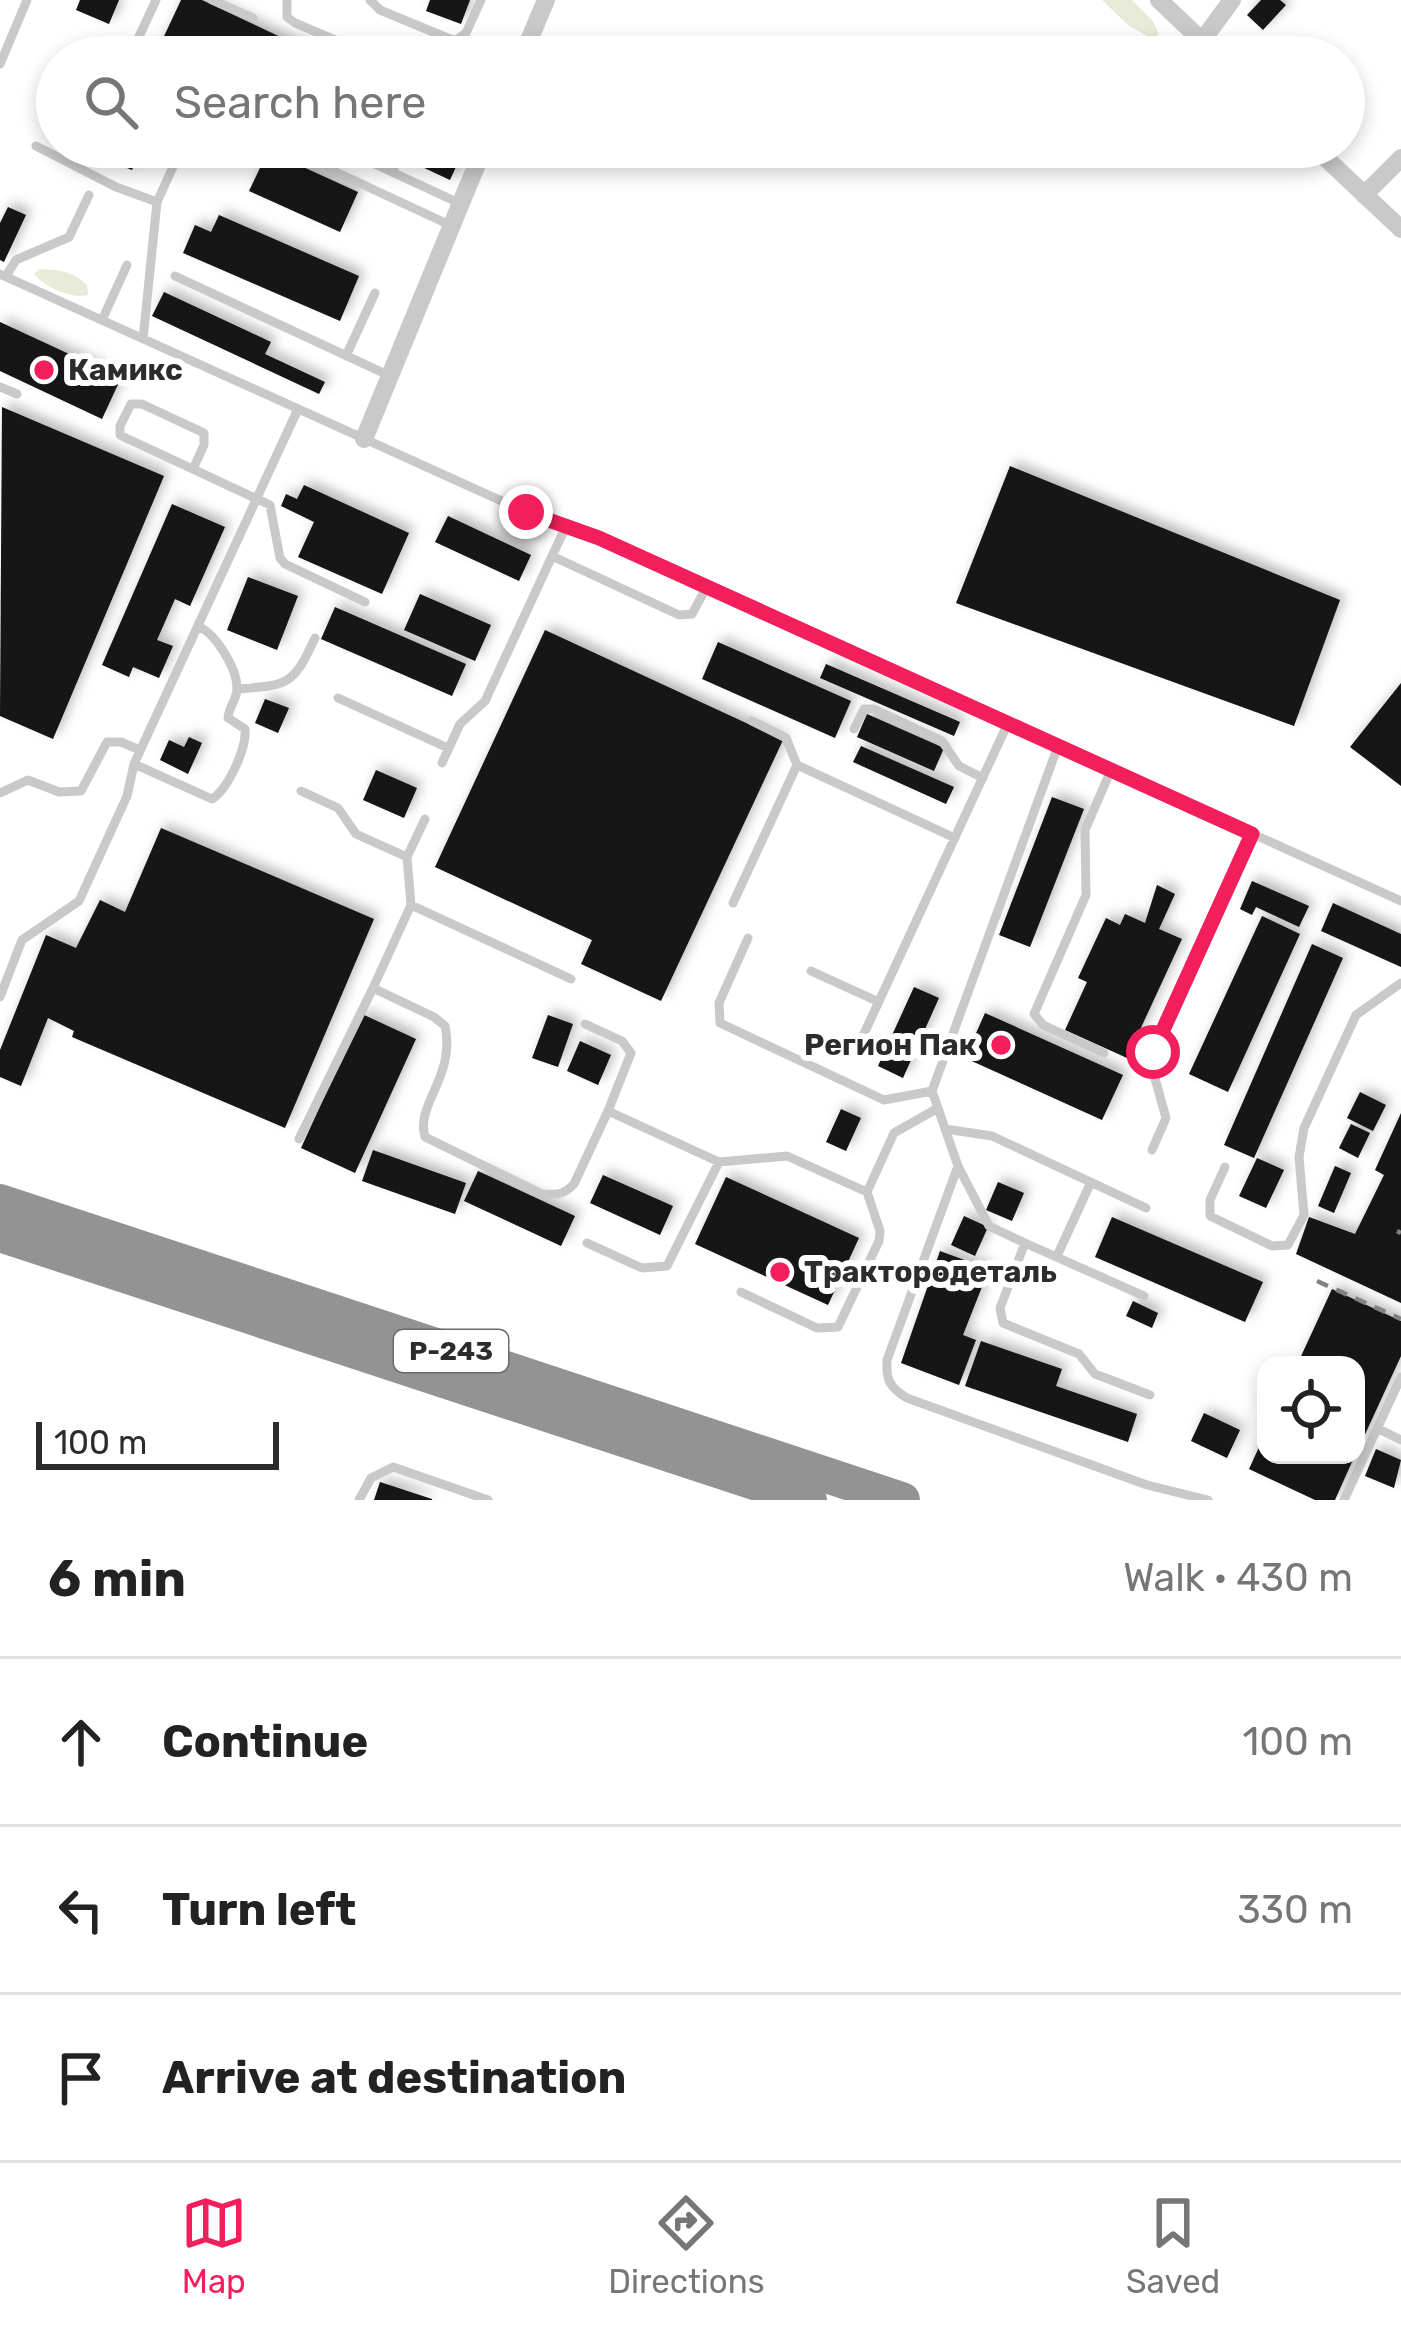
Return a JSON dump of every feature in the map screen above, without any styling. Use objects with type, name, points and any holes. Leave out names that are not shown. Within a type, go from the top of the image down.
[{"type":"highway","name":"Р-243","points":[[0,1202],[902,1500]]},
{"type":"highway","name":"Р-243","points":[[0,1234],[808,1500]]},
{"type":"street","points":[[530,36],[546,0]]},
{"type":"street","points":[[1159,0],[1198,36]]},
{"type":"street","points":[[1205,36],[1232,0]]},
{"type":"street","points":[[1364,195],[1394,175],[1401,158]]},
{"type":"street","points":[[364,439],[476,168]]},
{"type":"street","points":[[1336,168],[1401,229]]},
{"type":"lane","points":[[0,64],[27,0]]},
{"type":"lane","points":[[139,36],[156,0]]},
{"type":"lane","points":[[212,0],[253,19]]},
{"type":"lane","points":[[370,0],[380,10],[443,36]]},
{"type":"lane","points":[[462,36],[481,0]]},
{"type":"lane","points":[[284,1],[287,16],[327,36]]},
{"type":"lane","points":[[78,168],[157,202]]},
{"type":"lane","points":[[143,339],[157,202],[172,168]]},
{"type":"lane","points":[[327,168],[452,226]]},
{"type":"lane","points":[[383,168],[461,204]]},
{"type":"lane","points":[[392,172],[394,168]]},
{"type":"lane","points":[[88,195],[64,241],[16,260],[3,275],[1401,901]]},
{"type":"lane","points":[[102,320],[127,265]]},
{"type":"lane","points":[[175,277],[390,376]]},
{"type":"lane","points":[[346,356],[374,293]]},
{"type":"lane","points":[[0,387],[17,394]]},
{"type":"lane","points":[[193,469],[204,433],[142,404],[131,404],[120,426],[121,435],[193,469],[257,499],[274,511],[285,565],[365,602]]},
{"type":"lane","points":[[0,997],[22,940],[79,901],[127,796],[134,764],[298,409]]},
{"type":"lane","points":[[442,763],[460,724],[485,701],[566,526]]},
{"type":"lane","points":[[552,556],[680,615],[692,614],[706,586]]},
{"type":"lane","points":[[134,764],[206,797],[218,797],[246,740],[245,729],[227,714],[237,689],[218,639],[198,626]]},
{"type":"lane","points":[[237,689],[286,683],[300,670],[315,638]]},
{"type":"lane","points":[[338,698],[448,748]]},
{"type":"lane","points":[[854,729],[864,710],[874,709],[942,741],[959,766],[983,778]]},
{"type":"lane","points":[[752,721],[786,738],[797,764],[956,838]]},
{"type":"lane","points":[[856,1053],[1009,723]]},
{"type":"lane","points":[[0,793],[28,780],[59,792],[81,791],[107,742],[121,742],[140,751]]},
{"type":"lane","points":[[1058,746],[932,1091],[958,1166],[993,1230],[1144,1296]]},
{"type":"lane","points":[[733,903],[797,764]]},
{"type":"lane","points":[[1104,1053],[1042,1025],[1034,1014],[1086,896],[1085,830],[1111,770]]},
{"type":"lane","points":[[301,791],[338,808],[356,834],[407,857]]},
{"type":"lane","points":[[299,1139],[411,904],[407,857],[425,819]]},
{"type":"lane","points":[[1152,1150],[1166,1118],[1151,1064],[1156,1040],[1252,834]]},
{"type":"lane","points":[[411,904],[572,979]]},
{"type":"lane","points":[[748,938],[719,1003],[720,1022],[884,1100],[932,1091]]},
{"type":"lane","points":[[811,971],[879,1002]]},
{"type":"lane","points":[[1225,1167],[1210,1200],[1210,1216],[1272,1246],[1288,1245],[1304,1215],[1299,1157],[1304,1128],[1356,1015],[1401,983]]},
{"type":"lane","points":[[373,988],[445,1026],[448,1061],[422,1128],[434,1143],[542,1194],[567,1192],[574,1184],[631,1052],[622,1041],[585,1024]]},
{"type":"lane","points":[[741,1292],[817,1328],[838,1327],[879,1241],[866,1192],[894,1133],[938,1108]]},
{"type":"lane","points":[[608,1111],[719,1162],[787,1156],[866,1192]]},
{"type":"lane","points":[[945,1129],[992,1136],[1146,1208]]},
{"type":"lane","points":[[587,1243],[642,1268],[667,1266],[719,1162]]},
{"type":"lane","points":[[958,1166],[887,1360],[891,1388],[907,1398],[1147,1486],[1208,1500]]},
{"type":"lane","points":[[1057,1256],[1091,1182]]},
{"type":"lane","points":[[1025,1243],[1000,1308],[1003,1323],[1079,1354],[1095,1374],[1150,1395]]},
{"type":"lane","points":[[1344,1500],[1401,1377]]},
{"type":"lane","points":[[1377,1429],[1401,1440]]},
{"type":"lane","points":[[359,1500],[371,1478],[393,1467],[488,1500]]},
{"type":"green space","points":[[1102,0],[1132,0],[1159,34],[1147,36]]},
{"type":"green space","points":[[40,269],[76,277],[87,285],[88,295],[66,294],[51,287],[34,274]]},
{"type":"building","points":[[80,0],[119,0],[109,24],[76,10]]},
{"type":"building","points":[[181,0],[202,0],[278,36],[164,36]]},
{"type":"building","points":[[430,0],[470,0],[461,24],[426,11]]},
{"type":"building","points":[[1261,0],[1280,0],[1286,5],[1263,30],[1247,15]]},
{"type":"building","points":[[260,168],[305,168],[358,192],[340,232],[249,191]]},
{"type":"building","points":[[424,168],[455,168],[450,180]]},
{"type":"building","points":[[8,207],[26,215],[4,262],[0,260],[0,223]]},
{"type":"building","points":[[219,215],[359,276],[340,321],[183,253],[195,225],[211,232]]},
{"type":"building","points":[[164,292],[271,342],[265,354],[325,382],[319,394],[152,316]]},
{"type":"building","points":[[0,322],[121,378],[102,419],[0,371]]},
{"type":"building","points":[[2,407],[164,476],[53,739],[0,716]]},
{"type":"building","points":[[1010,466],[1340,600],[1294,726],[956,603]]},
{"type":"building","points":[[304,485],[409,533],[382,594],[298,557],[314,522],[281,506],[286,494],[297,499]]},
{"type":"building","points":[[172,504],[225,527],[190,606],[175,599],[157,640],[173,646],[159,678],[133,667],[129,677],[102,665]]},
{"type":"building","points":[[448,516],[531,555],[519,581],[435,542]]},
{"type":"building","points":[[248,577],[298,596],[277,650],[227,630]]},
{"type":"building","points":[[420,594],[491,625],[475,661],[404,630]]},
{"type":"building","points":[[335,607],[466,664],[452,696],[321,639]]},
{"type":"building","points":[[545,630],[783,740],[661,1001],[581,964],[592,940],[435,867]]},
{"type":"building","points":[[718,642],[851,701],[835,738],[702,679]]},
{"type":"building","points":[[826,664],[960,722],[954,736],[820,678]]},
{"type":"building","points":[[1401,683],[1401,786],[1350,747]]},
{"type":"building","points":[[265,699],[289,708],[278,733],[255,723]]},
{"type":"building","points":[[867,714],[944,748],[934,771],[857,737]]},
{"type":"building","points":[[189,737],[202,743],[188,774],[160,760],[169,740],[184,747]]},
{"type":"building","points":[[861,746],[954,787],[946,804],[853,762]]},
{"type":"building","points":[[376,770],[417,788],[404,818],[363,800]]},
{"type":"building","points":[[1052,797],[1084,809],[1030,947],[999,935]]},
{"type":"building","points":[[161,828],[374,919],[285,1128],[72,1037],[74,1031],[48,1018],[21,1086],[0,1077],[0,1050],[46,935],[76,948],[100,900],[125,912]]},
{"type":"building","points":[[1252,881],[1309,906],[1299,927],[1256,907],[1252,915],[1240,909]]},
{"type":"building","points":[[1157,885],[1175,894],[1159,929],[1182,939],[1127,1058],[1065,1030],[1087,982],[1078,978],[1106,918],[1120,925],[1125,914],[1145,923]]},
{"type":"building","points":[[1333,903],[1401,934],[1401,967],[1321,931]]},
{"type":"building","points":[[1262,916],[1300,934],[1228,1092],[1189,1074]]},
{"type":"building","points":[[1312,944],[1343,958],[1254,1158],[1224,1145]]},
{"type":"building","points":[[914,987],[939,998],[903,1078],[878,1066]]},
{"type":"building","points":[[985,1013],[1123,1075],[1102,1120],[965,1058]]},
{"type":"building","points":[[362,1014],[416,1039],[355,1173],[301,1148]]},
{"type":"building","points":[[548,1015],[573,1024],[558,1067],[532,1058]]},
{"type":"building","points":[[580,1041],[611,1055],[598,1085],[567,1071]]},
{"type":"building","points":[[1360,1092],[1386,1105],[1373,1131],[1347,1118]]},
{"type":"building","points":[[841,1109],[861,1118],[846,1151],[826,1142]]},
{"type":"building","points":[[1401,1113],[1401,1303],[1296,1254],[1309,1217],[1355,1234],[1384,1175],[1375,1170]]},
{"type":"building","points":[[1351,1124],[1370,1133],[1358,1158],[1339,1148]]},
{"type":"building","points":[[373,1150],[466,1183],[455,1214],[362,1181]]},
{"type":"building","points":[[1257,1158],[1284,1170],[1266,1208],[1239,1196]]},
{"type":"building","points":[[1335,1166],[1351,1173],[1334,1213],[1318,1206]]},
{"type":"building","points":[[478,1171],[575,1216],[561,1246],[464,1201]]},
{"type":"building","points":[[603,1175],[673,1206],[660,1235],[590,1203]]},
{"type":"building","points":[[726,1177],[859,1238],[828,1305],[695,1244]]},
{"type":"building","points":[[998,1182],[1024,1193],[1012,1221],[986,1210]]},
{"type":"building","points":[[964,1216],[988,1227],[975,1256],[951,1245]]},
{"type":"building","points":[[1112,1217],[1263,1282],[1245,1322],[1095,1257]]},
{"type":"building","points":[[940,1251],[989,1269],[963,1335],[976,1340],[959,1385],[901,1363]]},
{"type":"building","points":[[1332,1289],[1401,1321],[1401,1356],[1365,1434],[1365,1356],[1301,1356]]},
{"type":"building","points":[[1133,1301],[1158,1313],[1152,1328],[1126,1316]]},
{"type":"building","points":[[981,1341],[1062,1369],[1056,1386],[1137,1414],[1128,1442],[965,1386]]},
{"type":"building","points":[[1204,1413],[1240,1430],[1227,1458],[1191,1441]]},
{"type":"building","points":[[1376,1449],[1401,1460],[1394,1488],[1365,1476]]},
{"type":"building","points":[[1257,1452],[1257,1464],[1351,1464],[1335,1500],[1315,1500],[1249,1469]]},
{"type":"building","points":[[380,1482],[432,1499],[432,1500],[374,1500]]},
{"type":"railway","points":[[1397,1231],[1401,1233]]},
{"type":"railway","points":[[1317,1281],[1401,1319]]},
{"type":"place","name":"Камикс","points":[[44,370]]},
{"type":"place","name":"Регион Пак","points":[[1001,1045]]},
{"type":"place","name":"Трактородеталь","points":[[780,1272]]},
{"type":"route","points":[[526,512],[599,538],[1252,834],[1153,1052]]}]
